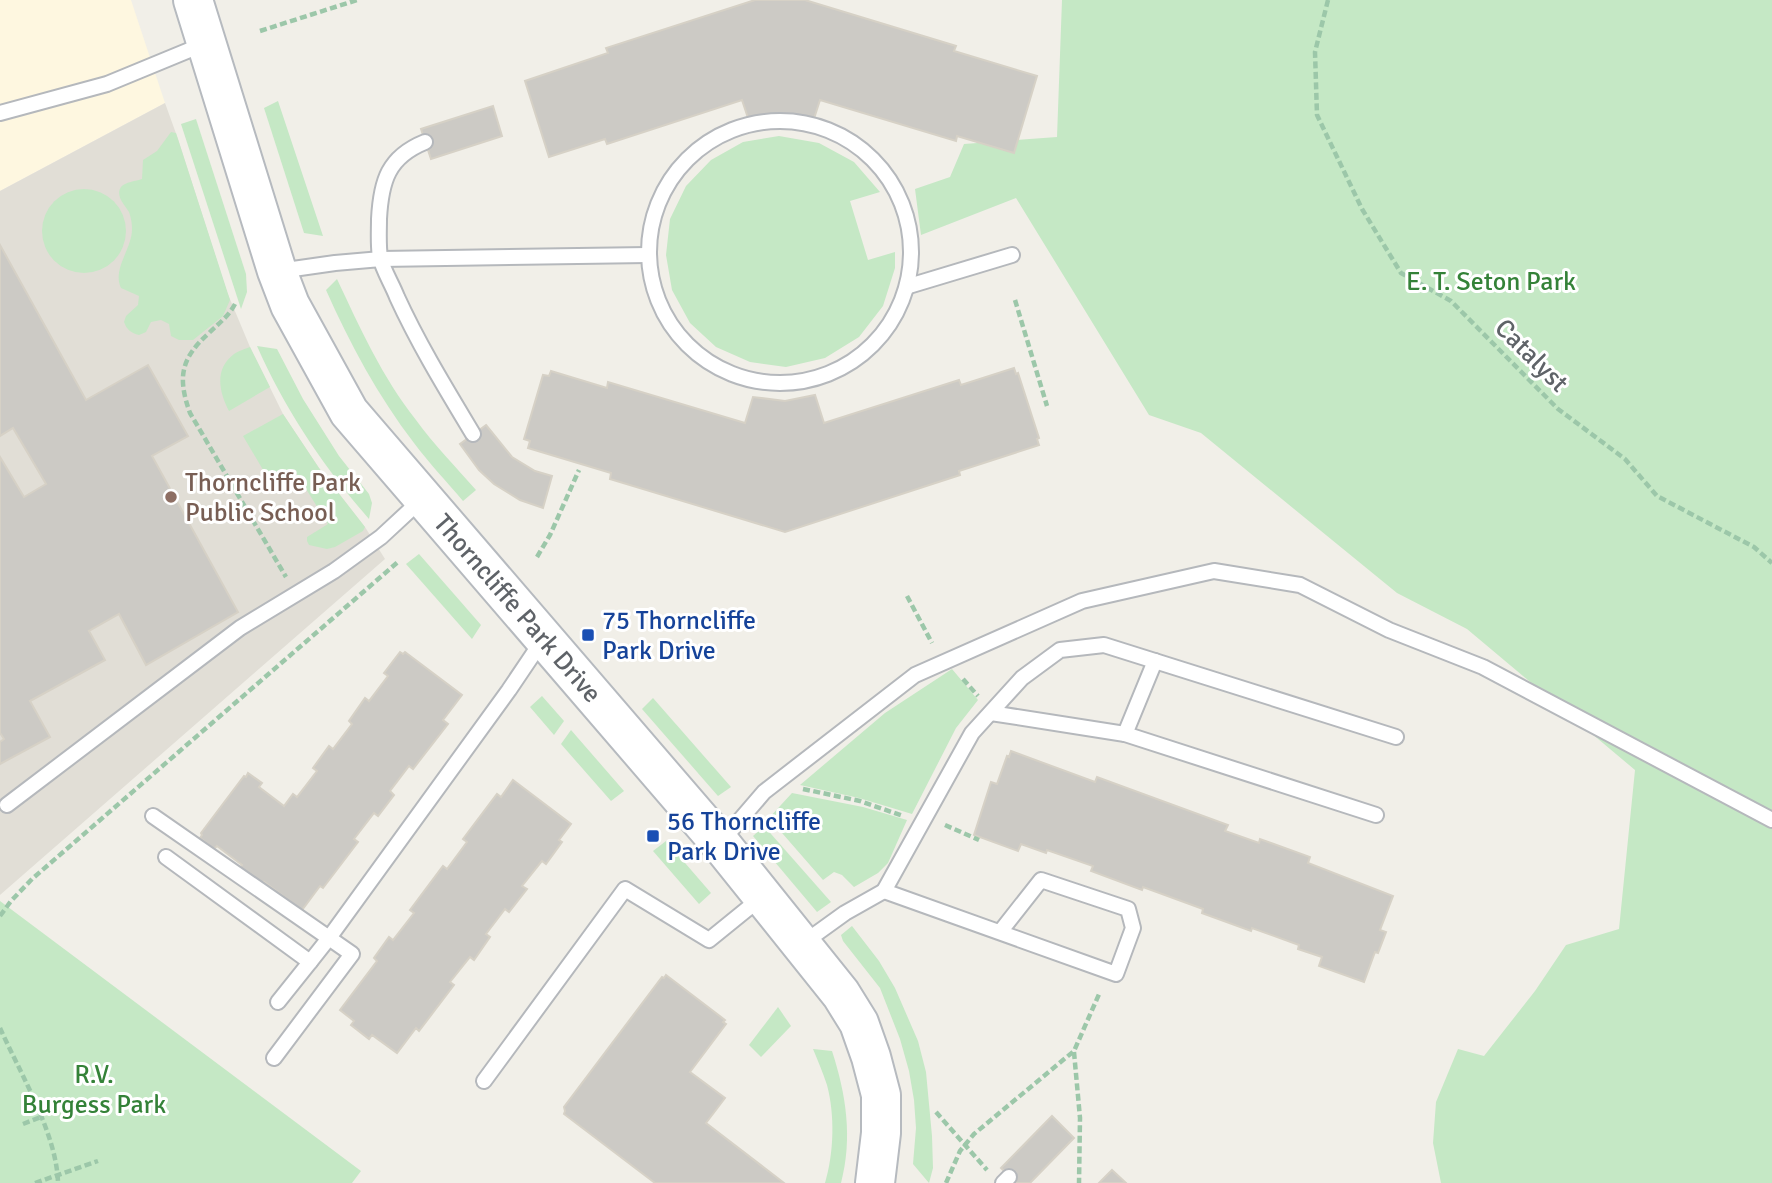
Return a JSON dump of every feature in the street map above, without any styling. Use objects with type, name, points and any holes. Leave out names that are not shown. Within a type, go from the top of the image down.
[{"type":"street","name":"Thorncliffe Park Drive","points":[[193,0],[277,271],[290,305],[349,412],[720,843],[841,994],[859,1023],[881,1095],[881,1133],[875,1183]]},
{"type":"lane","points":[[0,113],[107,84],[205,43]]},
{"type":"lane","points":[[797,121],[840,134],[876,160],[902,198],[913,241],[909,286],[891,325],[863,355],[827,376],[785,384],[743,379],[706,361],[675,333],[655,296],[648,254],[654,210],[676,170],[709,140],[751,123],[797,121]]},
{"type":"lane","points":[[425,142],[399,158],[385,179],[379,213],[381,259],[411,326],[473,434]]},
{"type":"lane","points":[[277,271],[381,259],[648,254]]},
{"type":"lane","points":[[909,286],[1012,254]]},
{"type":"lane","points":[[6,805],[240,628],[334,571],[381,537],[423,498]]},
{"type":"lane","points":[[720,843],[764,792],[915,676],[1082,601],[1214,571],[1300,585],[1390,631],[1483,667],[1772,820]]},
{"type":"lane","points":[[278,1002],[329,938],[544,639]]},
{"type":"lane","points":[[801,944],[845,913],[884,891],[972,733],[1022,677],[1060,650],[1104,645],[1396,737]]},
{"type":"lane","points":[[1125,734],[1155,661]]},
{"type":"lane","points":[[991,713],[1125,734],[1376,815]]},
{"type":"lane","points":[[153,816],[352,954],[274,1058]]},
{"type":"lane","points":[[166,857],[310,962]]},
{"type":"lane","points":[[884,891],[1116,974],[1133,928],[1128,909],[1041,880],[999,932]]},
{"type":"lane","points":[[484,1081],[625,889],[709,940],[763,896]]},
{"type":"path","points":[[260,31],[357,0]]},
{"type":"path","name":"Catalyst","points":[[1328,0],[1315,52],[1317,115],[1362,209],[1401,273],[1451,300],[1558,410],[1625,459],[1657,496],[1754,547],[1772,563]]},
{"type":"path","points":[[1015,300],[1047,406]]},
{"type":"path","points":[[236,304],[228,317],[194,348],[185,361],[183,394],[190,413],[296,594]]},
{"type":"path","points":[[537,557],[550,535],[579,470]]},
{"type":"path","points":[[0,916],[32,879],[399,561]]},
{"type":"path","points":[[775,783],[860,801],[922,823],[947,825],[979,840]]},
{"type":"path","points":[[946,1183],[960,1151],[974,1134],[1074,1051],[1101,990],[1105,971]]},
{"type":"path","points":[[0,1028],[46,1128],[58,1183]]},
{"type":"path","points":[[1074,1051],[1080,1118],[1079,1183]]},
{"type":"path","points":[[936,1112],[989,1173]]},
{"type":"path","points":[[23,1124],[41,1117]]},
{"type":"path","points":[[35,1183],[98,1161]]},
{"type":"shaded area","points":[[0,0],[131,0],[165,103],[0,191]]},
{"type":"shaded area","name":"Thorncliffe Park Public School","points":[[165,103],[227,292],[250,347],[283,414],[385,559],[0,895],[0,191]]},
{"type":"green space","name":"E. T. Seton Park","points":[[1062,0],[1772,0],[1772,1183],[1441,1183],[1433,1143],[1436,1102],[1458,1049],[1484,1056],[1535,991],[1566,945],[1619,929],[1635,770],[1467,629],[1397,593],[1201,433],[1149,415],[1016,198],[921,235],[915,189],[950,177],[964,144],[1057,137]]},
{"type":"green space","points":[[278,101],[323,236],[304,233],[264,108]]},
{"type":"green space","points":[[196,119],[246,274],[247,292],[241,309],[181,124]]},
{"type":"green space","points":[[171,132],[176,133],[230,300],[223,316],[193,340],[179,340],[171,336],[169,324],[161,320],[151,322],[146,332],[139,335],[130,331],[124,322],[126,316],[138,305],[139,296],[121,288],[119,281],[132,229],[129,212],[121,200],[119,190],[125,184],[142,179],[143,160],[157,151]]},
{"type":"green space","points":[[779,136],[819,143],[854,162],[880,192],[850,201],[868,260],[895,252],[895,268],[883,306],[859,337],[825,358],[786,367],[750,362],[716,347],[690,323],[672,290],[666,255],[670,219],[686,186],[711,160],[743,142]]},
{"type":"green space","points":[[84,189],[100,192],[119,208],[126,231],[123,247],[107,266],[84,273],[68,270],[49,254],[42,231],[45,215],[61,196]]},
{"type":"green space","points":[[337,279],[372,352],[404,404],[476,490],[463,501],[414,443],[365,369],[326,290]]},
{"type":"green space","points":[[257,346],[277,349],[303,399],[339,456],[369,494],[372,503],[369,519],[336,479],[307,437],[280,393]]},
{"type":"green space","points":[[250,347],[270,387],[229,411],[221,389],[223,367],[234,354]]},
{"type":"green space","points":[[283,414],[319,468],[365,527],[363,531],[335,547],[327,549],[309,545],[307,537],[328,524],[294,470],[273,482],[269,480],[243,436]]},
{"type":"green space","points":[[419,554],[481,625],[472,639],[406,564]]},
{"type":"green space","points":[[952,669],[978,700],[956,728],[912,814],[859,798],[800,785],[885,713]]},
{"type":"green space","points":[[542,696],[564,721],[554,735],[530,707]]},
{"type":"green space","points":[[653,698],[731,787],[718,796],[642,709]]},
{"type":"green space","points":[[571,730],[624,791],[611,801],[561,744]]},
{"type":"green space","points":[[792,793],[863,807],[907,820],[888,863],[878,873],[854,887],[842,875],[834,872],[823,880],[769,818]]},
{"type":"green space","points":[[764,826],[831,902],[817,912],[753,836]]},
{"type":"green space","points":[[666,841],[711,893],[699,904],[653,851]]},
{"type":"green space","name":"R.V. Burgess Park","points":[[0,901],[361,1171],[352,1183],[0,1183]]},
{"type":"green space","points":[[852,926],[879,961],[895,988],[918,1041],[926,1072],[932,1136],[933,1168],[929,1183],[913,1164],[916,1128],[914,1100],[900,1039],[880,988],[843,941],[841,935]]},
{"type":"green space","points":[[778,1007],[791,1026],[761,1057],[749,1045]]},
{"type":"green space","points":[[813,1049],[832,1051],[841,1083],[847,1149],[841,1183],[825,1183],[832,1147],[831,1109],[827,1085]]},
{"type":"building","points":[[755,0],[805,0],[956,46],[954,51],[1037,76],[1014,153],[957,136],[956,141],[820,100],[811,128],[782,125],[751,127],[742,100],[607,144],[605,139],[549,157],[525,81],[608,53],[606,48]]},
{"type":"building","points":[[493,106],[502,136],[431,159],[421,129]]},
{"type":"building","points":[[0,245],[86,400],[148,365],[188,436],[152,456],[238,612],[146,665],[119,614],[89,631],[105,660],[30,701],[50,737],[0,764],[0,742],[4,739],[0,733],[0,457],[24,497],[46,484],[13,428],[0,436]]},
{"type":"building","points":[[1014,368],[1016,374],[1018,373],[1039,445],[959,471],[960,475],[785,532],[610,479],[611,473],[528,448],[530,441],[524,439],[543,375],[549,376],[551,371],[607,388],[608,382],[745,423],[753,397],[785,401],[815,395],[824,423],[959,380],[961,385]]},
{"type":"building","points":[[486,425],[512,457],[535,471],[552,476],[543,508],[520,500],[494,484],[479,470],[460,444]]},
{"type":"building","points":[[400,652],[405,652],[462,695],[443,720],[448,724],[413,769],[409,766],[390,791],[394,795],[378,816],[374,813],[354,839],[358,842],[323,888],[320,886],[302,910],[264,882],[261,886],[239,869],[242,865],[217,846],[214,849],[200,838],[201,833],[248,773],[262,783],[259,787],[284,806],[293,794],[297,797],[317,771],[313,768],[329,746],[333,749],[352,724],[349,721],[365,698],[369,701],[388,676],[384,673]]},
{"type":"building","points":[[1011,751],[1095,782],[1097,777],[1228,825],[1225,831],[1259,843],[1260,839],[1310,857],[1308,863],[1393,896],[1380,930],[1386,932],[1364,982],[1319,966],[1322,957],[1298,949],[1299,945],[1252,928],[1251,931],[1202,913],[1203,909],[1091,871],[1093,866],[1021,844],[1018,851],[974,835],[991,782],[997,784]]},
{"type":"building","points":[[513,780],[571,824],[546,864],[542,861],[522,886],[527,889],[509,912],[505,909],[486,934],[490,937],[474,960],[470,957],[450,982],[454,985],[419,1031],[416,1028],[397,1053],[372,1035],[369,1039],[351,1025],[354,1021],[340,1010],[377,961],[374,958],[389,937],[393,940],[414,913],[410,910],[443,866],[447,869],[467,842],[463,839],[497,794],[501,797]]},
{"type":"building","points":[[666,975],[725,1020],[723,1022],[726,1024],[690,1072],[725,1098],[706,1123],[784,1183],[655,1183],[564,1114],[564,1107]]},
{"type":"building","points":[[1052,1116],[1074,1138],[1030,1183],[1016,1183],[1001,1168]]},
{"type":"building","points":[[1112,1170],[1126,1183],[1099,1183]]},
{"type":"place","name":"Thorncliffe Park Public School","points":[[171,497]]},
{"type":"place","name":"75 Thorncliffe Park Drive","points":[[588,635]]},
{"type":"place","name":"56 Thorncliffe Park Drive","points":[[653,836]]}]
